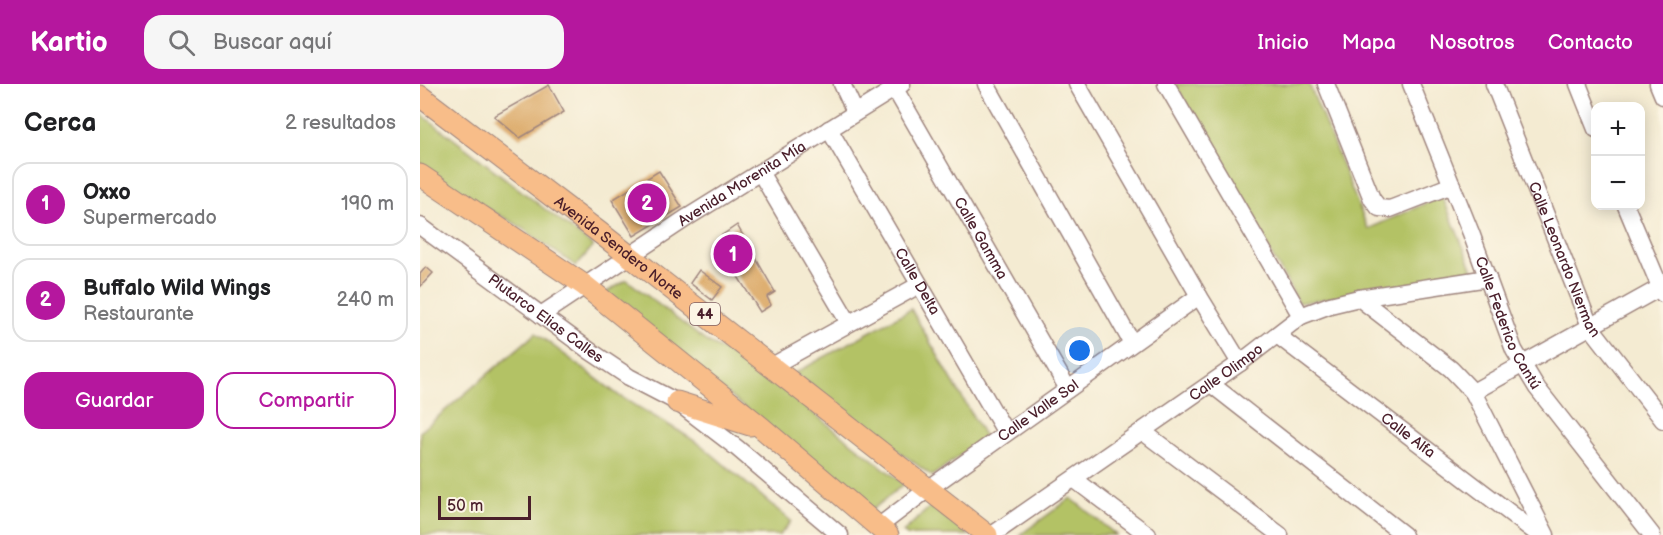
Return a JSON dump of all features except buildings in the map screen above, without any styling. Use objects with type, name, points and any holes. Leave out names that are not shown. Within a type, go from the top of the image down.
[{"type":"main road","name":"Avenida Sendero Norte","points":[[420,96],[629,255],[987,535]]},
{"type":"main road","points":[[420,175],[584,285],[762,428],[883,531]]},
{"type":"main road","points":[[677,402],[762,428]]},
{"type":"street","points":[[842,84],[855,112]]},
{"type":"street","points":[[986,84],[1132,343]]},
{"type":"street","points":[[1077,84],[1240,363]]},
{"type":"street","points":[[1166,84],[1301,316]]},
{"type":"street","points":[[1326,84],[1372,199],[1379,208],[1390,209],[1452,185]]},
{"type":"street","name":"Calle Federico Cantú","points":[[1411,84],[1488,278],[1507,335],[1522,364],[1537,388],[1651,531]]},
{"type":"street","name":"Calle Leonardo Nierman","points":[[1494,84],[1590,326],[1663,420]]},
{"type":"street","points":[[1578,84],[1591,116]]},
{"type":"street","points":[[1658,84],[1663,96]]},
{"type":"street","name":"Avenida Morenita Mía","points":[[541,315],[629,255],[899,86]]},
{"type":"street","name":"Calle Gamma","points":[[899,86],[1068,389]]},
{"type":"street","name":"Calle Delta","points":[[829,129],[1006,433]]},
{"type":"street","points":[[760,172],[849,323]]},
{"type":"street","points":[[1473,392],[1590,326],[1662,289],[1628,210]]},
{"type":"street","name":"Plutarco Elias Calles","points":[[420,226],[629,377],[677,402]]},
{"type":"street","name":"Calle Olimpo","points":[[992,535],[1211,384],[1301,316],[1330,305],[1359,298],[1488,278]]},
{"type":"street","points":[[772,366],[919,285]]},
{"type":"street","name":"Calle Valle Sol","points":[[883,531],[928,489],[1199,296]]},
{"type":"street","points":[[1359,298],[1452,369],[1473,392],[1546,535]]},
{"type":"street","name":"Calle Alfa","points":[[1277,335],[1539,535]]},
{"type":"street","points":[[1211,384],[1404,535]]},
{"type":"street","points":[[677,402],[737,448],[840,535]]},
{"type":"street","points":[[1142,431],[1280,535]]},
{"type":"street","points":[[1074,479],[1148,535]]},
{"type":"green space","points":[[1175,84],[1309,84],[1368,229],[1442,196],[1475,275],[1299,303]]},
{"type":"green space","points":[[420,113],[593,246],[576,266],[516,224],[477,203],[420,163]]},
{"type":"green space","points":[[627,280],[707,342],[753,366],[904,484],[872,510],[603,294]]},
{"type":"green space","points":[[911,309],[985,437],[932,476],[795,373]]},
{"type":"green space","points":[[536,333],[621,397],[701,445],[791,521],[780,535],[420,535],[420,432]]},
{"type":"green space","points":[[1071,498],[1116,535],[1020,535]]},
{"type":"green space","points":[[931,506],[969,535],[907,535],[903,532]]},
{"type":"place","name":"Buffalo Wild Wings","points":[[647,203]]},
{"type":"place","name":"Oxxo","points":[[733,254]]}]
